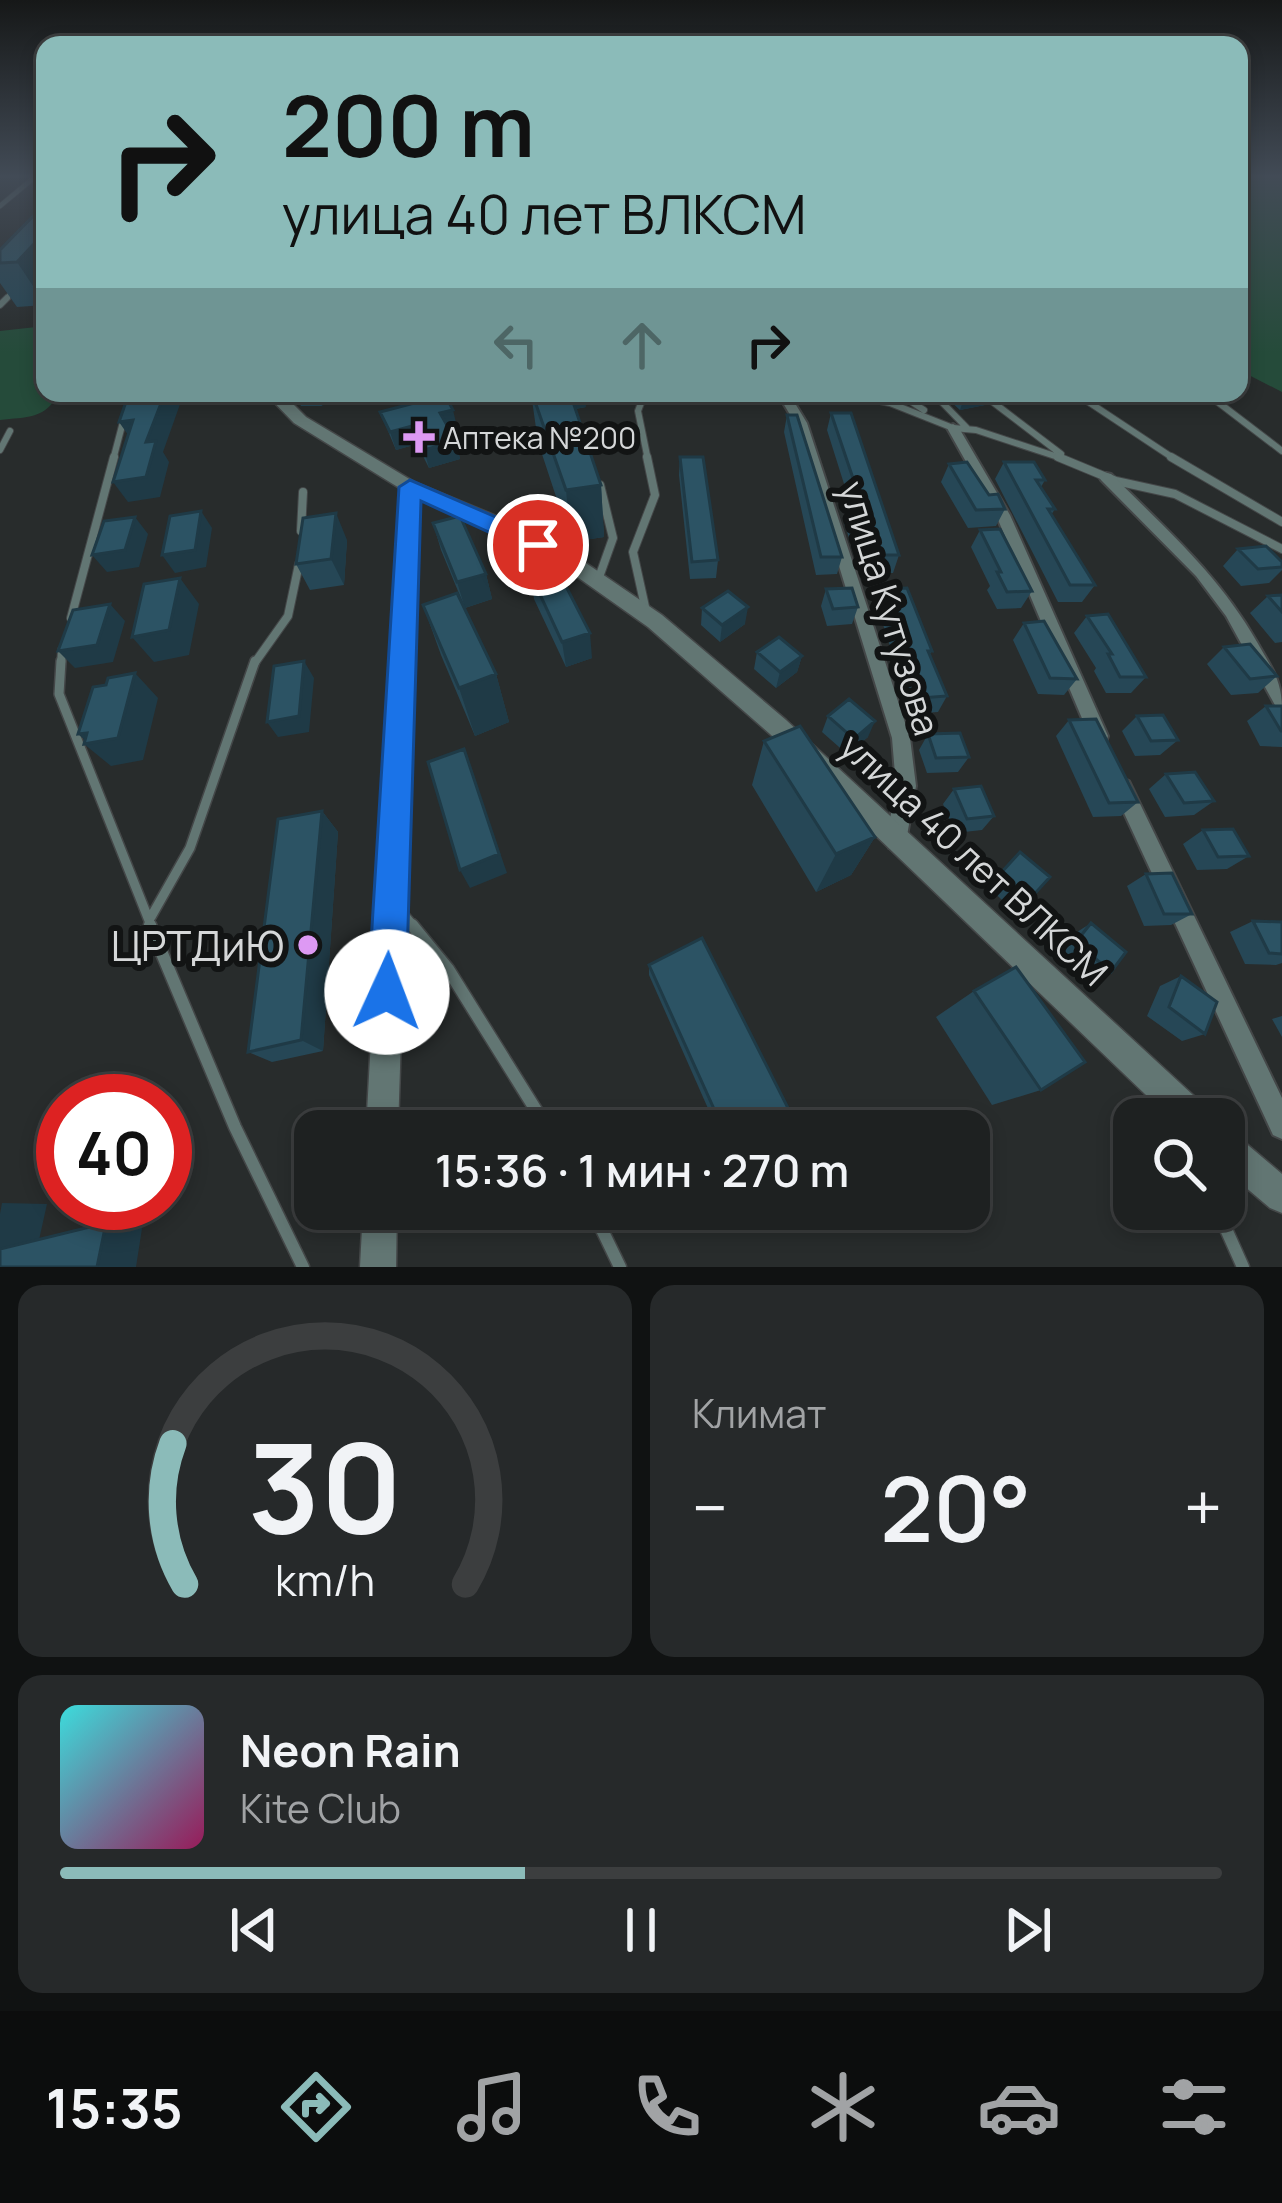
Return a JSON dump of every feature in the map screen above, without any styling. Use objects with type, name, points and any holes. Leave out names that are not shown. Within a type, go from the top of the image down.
[{"type":"street","name":"улица 40 лет ВЛКСМ","points":[[282,402],[300,420],[410,487],[504,526],[646,615],[778,727],[1171,1098]]},
{"type":"street","name":"улица Кутузова","points":[[784,402],[802,423],[901,739],[906,786],[896,841]]},
{"type":"street","points":[[955,427],[1004,515],[1103,747]]},
{"type":"street","points":[[1106,478],[1201,572],[1232,612],[1282,702]]},
{"type":"street","points":[[383,1110],[410,487]]},
{"type":"street","points":[[1113,768],[1282,1126]]},
{"type":"street","points":[[1245,1165],[1282,1196]]},
{"type":"street","points":[[377,1267],[379,1230]]},
{"type":"lane","points":[[0,305],[15,288]]},
{"type":"lane","points":[[641,402],[638,411],[655,495],[633,552],[646,615]]},
{"type":"lane","points":[[879,402],[905,408]]},
{"type":"lane","points":[[891,402],[955,427],[1072,462],[1106,478],[1175,494],[1282,550]]},
{"type":"lane","points":[[913,402],[955,427]]},
{"type":"lane","points":[[939,402],[955,427]]},
{"type":"lane","points":[[994,402],[1072,462]]},
{"type":"lane","points":[[1089,402],[1210,482],[1282,522]]},
{"type":"lane","points":[[1218,402],[1282,451]]},
{"type":"lane","points":[[124,416],[59,662],[59,694],[192,1035],[251,1169],[303,1267]]},
{"type":"lane","points":[[0,450],[10,430]]},
{"type":"lane","points":[[595,474],[614,538],[597,581]]},
{"type":"lane","points":[[150,919],[190,848],[257,656],[288,616],[299,572],[303,492]]},
{"type":"lane","points":[[390,899],[448,969],[536,1110]]},
{"type":"lane","points":[[1144,1073],[1158,1098]]},
{"type":"lane","points":[[602,1230],[620,1267]]},
{"type":"lane","points":[[1226,1230],[1243,1267]]},
{"type":"green space","points":[[1248,235],[1282,235],[1282,392],[1248,375]]},
{"type":"green space","points":[[36,327],[36,402],[53,402],[42,412],[0,420],[0,331]]},
{"type":"building","points":[[15,235],[36,235],[36,242],[17,262],[0,263],[0,250]]},
{"type":"building","points":[[126,402],[162,402],[146,442],[156,441],[146,477],[113,482],[133,420],[119,422]]},
{"type":"building","points":[[418,402],[449,402],[453,410],[440,413],[456,441],[424,450],[412,426],[390,432],[380,412]]},
{"type":"building","points":[[535,402],[573,402],[601,485],[566,490]]},
{"type":"building","points":[[831,413],[851,413],[899,555],[867,555],[850,506],[862,505]]},
{"type":"building","points":[[787,415],[797,415],[842,557],[821,557]]},
{"type":"building","points":[[680,457],[703,457],[718,560],[692,562]]},
{"type":"building","points":[[967,462],[989,495],[998,494],[1005,509],[976,510],[949,464]]},
{"type":"building","points":[[1004,462],[1034,462],[1045,480],[1036,480],[1055,509],[1048,509],[1095,585],[1070,585]]},
{"type":"building","points":[[201,511],[195,550],[162,555],[170,516]]},
{"type":"building","points":[[336,513],[331,559],[296,564],[303,518]]},
{"type":"building","points":[[460,516],[486,574],[457,582],[433,523]]},
{"type":"building","points":[[135,517],[125,550],[92,555],[104,521]]},
{"type":"building","points":[[1000,529],[1032,591],[1007,592],[980,530]]},
{"type":"building","points":[[1266,546],[1282,567],[1258,569],[1238,549]]},
{"type":"building","points":[[555,565],[590,633],[562,642],[530,573]]},
{"type":"building","points":[[180,578],[169,630],[132,637],[144,584]]},
{"type":"building","points":[[852,588],[858,607],[833,609],[826,589]]},
{"type":"building","points":[[907,588],[947,696],[921,698],[884,589]]},
{"type":"building","points":[[728,591],[748,607],[722,625],[702,608]]},
{"type":"building","points":[[457,593],[496,674],[459,688],[423,605]]},
{"type":"building","points":[[1282,595],[1282,612],[1268,596]]},
{"type":"building","points":[[110,604],[97,645],[58,651],[73,610]]},
{"type":"building","points":[[1108,614],[1146,677],[1120,677],[1108,654],[1112,654],[1087,616]]},
{"type":"building","points":[[1044,621],[1077,679],[1050,678],[1024,623]]},
{"type":"building","points":[[779,637],[802,656],[780,672],[757,652]]},
{"type":"building","points":[[1250,644],[1277,676],[1250,679],[1224,647]]},
{"type":"building","points":[[304,661],[299,716],[267,722],[274,666]]},
{"type":"building","points":[[135,673],[118,738],[84,744],[87,733],[78,734],[93,687],[106,685],[108,678]]},
{"type":"building","points":[[849,699],[875,721],[854,739],[828,716]]},
{"type":"building","points":[[1266,706],[1282,706],[1282,731],[1281,731]]},
{"type":"building","points":[[1163,715],[1178,740],[1151,741],[1137,716]]},
{"type":"building","points":[[1096,719],[1138,802],[1109,803],[1069,720]]},
{"type":"building","points":[[800,726],[875,837],[836,854],[764,741]]},
{"type":"building","points":[[960,733],[969,757],[936,758],[928,734]]},
{"type":"building","points":[[464,749],[499,854],[460,870],[428,762]]},
{"type":"building","points":[[1195,772],[1214,801],[1184,803],[1166,774]]},
{"type":"building","points":[[981,786],[994,816],[967,819],[954,789]]},
{"type":"building","points":[[322,811],[301,1040],[248,1052],[278,819]]},
{"type":"building","points":[[1233,829],[1249,856],[1218,857],[1203,830]]},
{"type":"building","points":[[1020,852],[1050,877],[1029,900],[1000,874]]},
{"type":"building","points":[[1172,873],[1192,914],[1164,914],[1146,874]]},
{"type":"building","points":[[1253,921],[1282,922],[1282,954],[1269,953]]},
{"type":"building","points":[[1091,923],[1126,952],[1111,972],[1076,942]]},
{"type":"building","points":[[702,938],[789,1110],[715,1110],[649,965]]},
{"type":"building","points":[[1016,967],[1085,1062],[1041,1090],[974,991]]},
{"type":"building","points":[[1181,976],[1217,1002],[1205,1034],[1169,1007]]},
{"type":"building","points":[[77,1230],[105,1230],[97,1267],[0,1267],[0,1249]]},
{"type":"place","name":"Аптека №200","points":[[419,437]]},
{"type":"place","name":"ЦРТДиЮ","points":[[308,945]]},
{"type":"route","points":[[387,992],[410,487],[538,545]]}]
